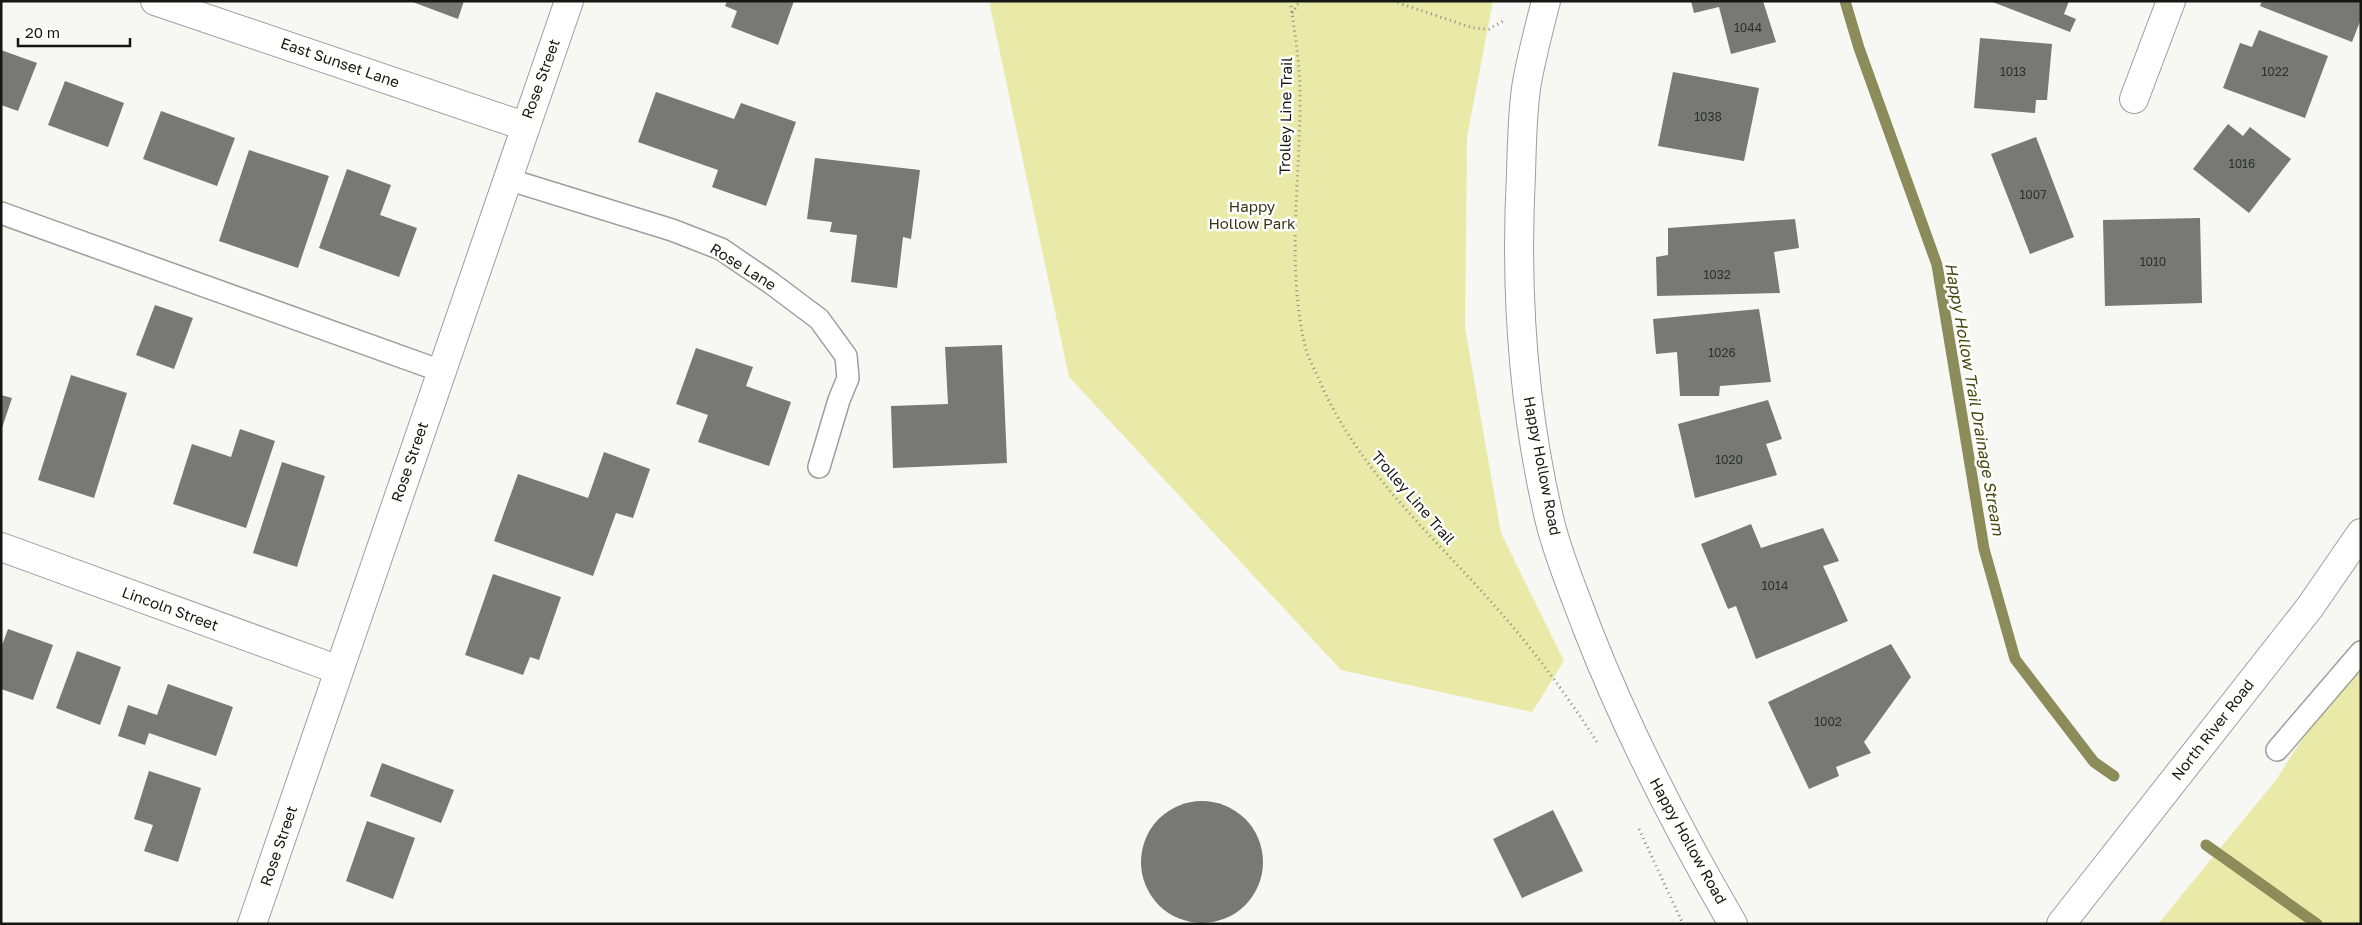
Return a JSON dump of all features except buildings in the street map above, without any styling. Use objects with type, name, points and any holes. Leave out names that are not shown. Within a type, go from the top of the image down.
[{"type":"street","name":"East Sunset Lane","points":[[155,1],[524,126]]},
{"type":"street","name":"Rose Street","points":[[252,924],[568,1]]},
{"type":"street","name":"Happy Hollow Road","points":[[1546,1],[1527,84],[1518,230],[1521,313],[1528,397],[1549,514],[1575,597],[1608,683],[1640,753],[1690,850],[1733,924]]},
{"type":"street","points":[[2134,99],[2171,1]]},
{"type":"street","name":"North River Road","points":[[2061,924],[2310,607],[2361,533]]},
{"type":"street","name":"Lincoln Street","points":[[1,547],[339,670]]},
{"type":"lane","name":"Rose Lane","points":[[507,178],[672,230],[721,249],[771,283],[818,320],[846,356],[848,378],[839,400],[819,467]]},
{"type":"lane","points":[[1,213],[441,371]]},
{"type":"lane","points":[[2277,750],[2361,652]]},
{"type":"path","name":"Trolley Line Trail","points":[[1290,1],[1298,46],[1300,110],[1294,227],[1297,291],[1305,348],[1334,414],[1372,472],[1502,614],[1576,709],[1599,746]]},
{"type":"path","points":[[1292,13],[1300,1]]},
{"type":"path","points":[[1393,1],[1472,28],[1489,29],[1504,23],[1508,16]]},
{"type":"path","points":[[1636,822],[1683,924]]},
{"type":"green space","name":"Happy Hollow Park","points":[[989,1],[1493,1],[1467,137],[1465,328],[1501,533],[1564,661],[1532,712],[1341,670],[1069,377]]},
{"type":"green space","points":[[2361,647],[2361,924],[2158,924],[2276,780]]},
{"type":"waterway","name":"Happy Hollow Trail Drainage Stream","points":[[1845,1],[1859,48],[1937,265],[1984,549],[2015,659],[2094,762],[2114,776]]},
{"type":"waterway","name":"Happy Hollow Trail Drainage Stream","points":[[2206,845],[2317,924]]}]
